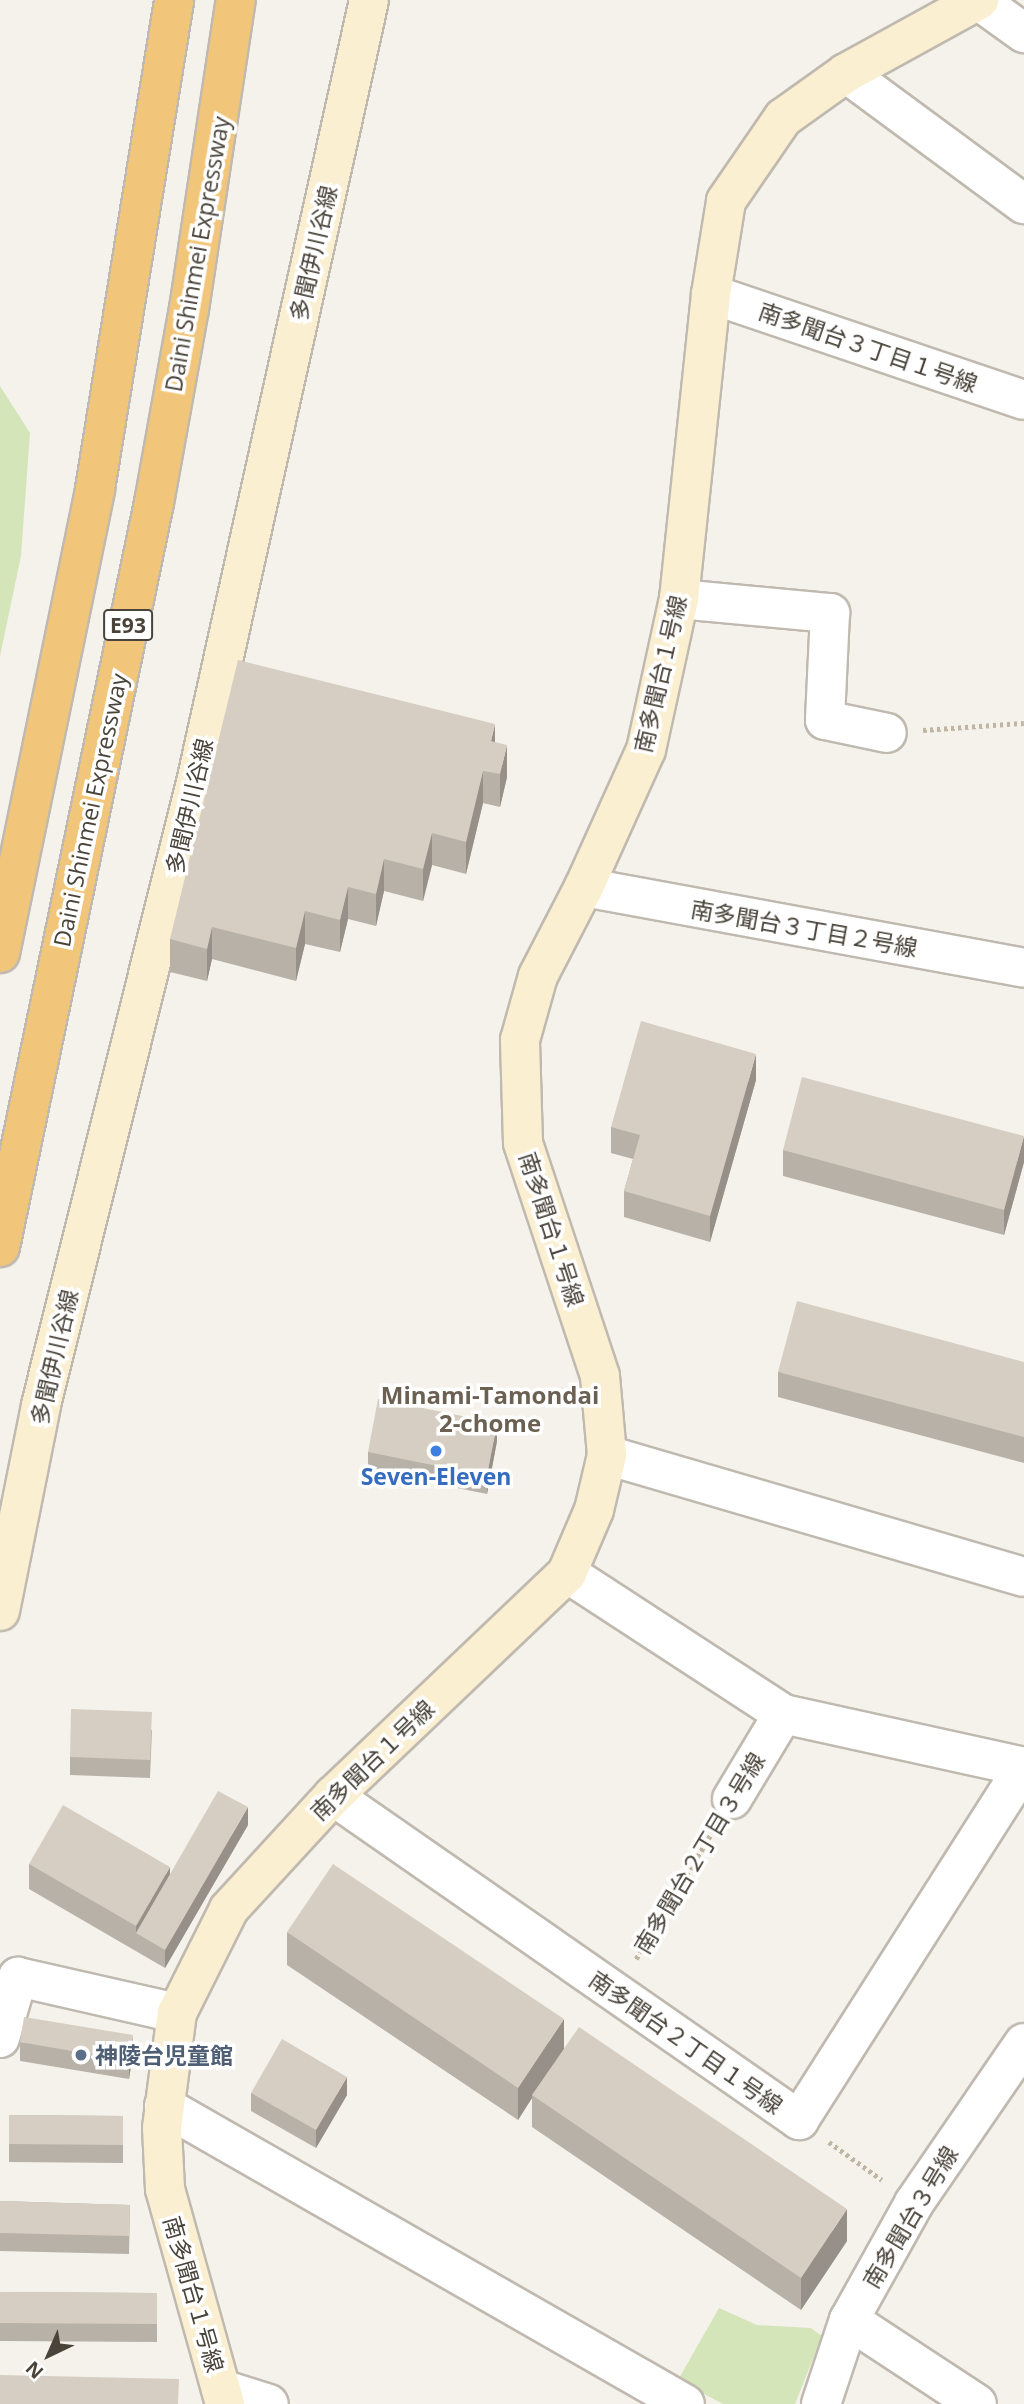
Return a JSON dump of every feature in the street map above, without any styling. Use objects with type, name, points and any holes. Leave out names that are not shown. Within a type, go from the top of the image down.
[{"type":"highway","name":"E93","points":[[0,953],[95,489],[174,0]]},
{"type":"highway","name":"Daini Shinmei Expressway","points":[[0,1247],[154,503],[194,283],[236,0]]},
{"type":"street","name":"多聞伊川谷線","points":[[0,1611],[41,1405],[200,764],[369,0]]},
{"type":"street","points":[[979,0],[1024,33]]},
{"type":"street","name":"南多聞台１号線","points":[[223,2397],[165,2189],[164,2106],[177,2013],[229,1909],[333,1796],[567,1573],[594,1510],[607,1455],[600,1376],[523,1143],[520,1040],[538,976],[584,887],[646,750],[679,599],[711,294],[726,201],[783,118],[846,72],[979,0]]},
{"type":"street","points":[[846,72],[1024,204]]},
{"type":"street","name":"南多聞台３丁目１号線","points":[[711,294],[1024,400]]},
{"type":"street","points":[[679,599],[830,613],[825,720],[887,733]]},
{"type":"street","name":"南多聞台３丁目２号線","points":[[584,887],[1024,968]]},
{"type":"street","points":[[607,1455],[1024,1577]]},
{"type":"street","points":[[567,1573],[783,1714],[1024,1767]]},
{"type":"street","name":"南多聞台２丁目３号線","points":[[732,1800],[783,1714]]},
{"type":"street","name":"南多聞台２丁目１号線","points":[[333,1796],[799,2120],[1024,1767]]},
{"type":"street","points":[[0,2038],[18,1977],[177,2013]]},
{"type":"street","name":"南多聞台３号線","points":[[821,2404],[849,2320],[914,2203],[1024,2043]]},
{"type":"street","points":[[164,2106],[685,2404]]},
{"type":"street","points":[[849,2320],[977,2404]]},
{"type":"street","points":[[223,2397],[269,2404]]},
{"type":"path","points":[[887,733],[1024,723]]},
{"type":"path","name":"南多聞台２丁目３号線","points":[[616,1993],[732,1800]]},
{"type":"path","points":[[799,2120],[914,2203]]},
{"type":"green space","points":[[0,386],[30,433],[21,556],[0,656]]},
{"type":"green space","points":[[719,2308],[757,2325],[811,2328],[822,2336],[795,2404],[723,2404],[678,2380]]},
{"type":"building","points":[[238,660],[495,724],[491,741],[507,745],[500,774],[483,771],[466,842],[432,833],[423,869],[384,859],[376,894],[348,887],[340,920],[305,911],[296,948],[212,927],[207,949],[170,939]]},
{"type":"building","points":[[641,1021],[756,1054],[710,1216],[624,1191],[640,1135],[611,1127]]},
{"type":"building","points":[[802,1077],[1024,1136],[1004,1210],[783,1150]]},
{"type":"building","points":[[797,1301],[1024,1362],[1024,1437],[778,1372]]},
{"type":"building","points":[[378,1399],[497,1423],[487,1476],[368,1452]]},
{"type":"building","points":[[71,1709],[152,1712],[150,1760],[70,1757]]},
{"type":"building","points":[[218,1791],[248,1807],[165,1950],[136,1933]]},
{"type":"building","points":[[63,1805],[170,1867],[136,1926],[29,1864]]},
{"type":"building","points":[[333,1864],[564,2019],[518,2088],[287,1932]]},
{"type":"building","points":[[24,2017],[133,2035],[129,2061],[20,2042]]},
{"type":"building","points":[[579,2027],[847,2209],[801,2278],[532,2095]]},
{"type":"building","points":[[282,2039],[347,2077],[316,2130],[251,2093]]},
{"type":"building","points":[[9,2115],[123,2116],[123,2145],[9,2144]]},
{"type":"building","points":[[0,2201],[130,2205],[129,2236],[0,2233]]},
{"type":"building","points":[[0,2292],[157,2293],[157,2324],[0,2323]]},
{"type":"building","points":[[0,2375],[179,2379],[178,2404],[0,2404]]},
{"type":"place","name":"Seven-Eleven","points":[[436,1451]]},
{"type":"place","name":"神陵台児童館","points":[[81,2055]]},
{"type":"district","name":"Minami-Tamondai 2-chome","points":[[490,1409]]}]
